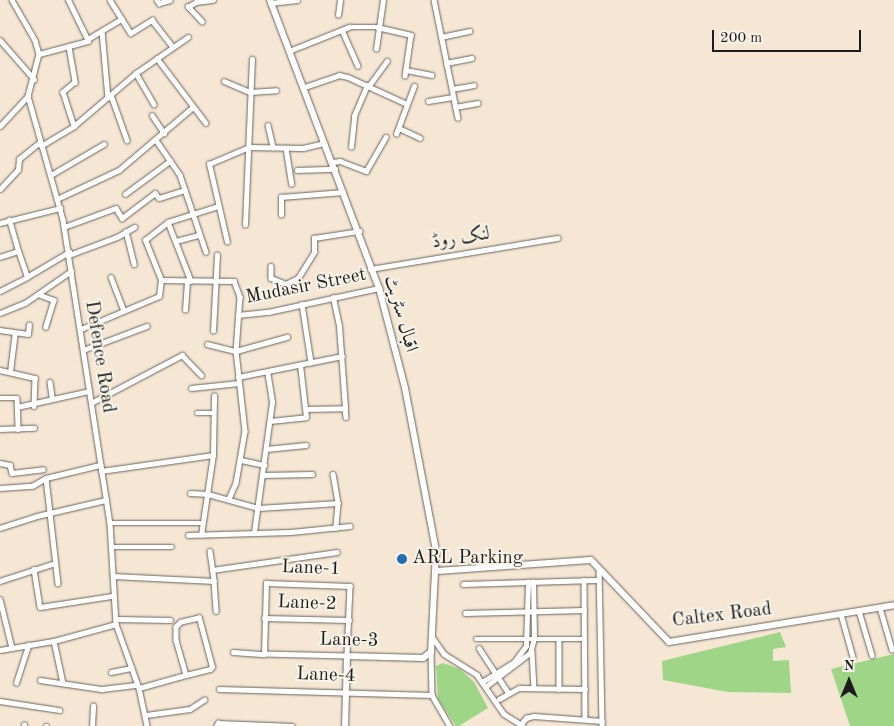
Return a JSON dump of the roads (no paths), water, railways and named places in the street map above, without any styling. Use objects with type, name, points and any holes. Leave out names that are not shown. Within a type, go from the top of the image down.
[{"type":"street","points":[[1,122],[28,96],[34,79],[38,54],[35,40],[12,0]]},
{"type":"street","points":[[68,0],[88,39]]},
{"type":"street","points":[[110,0],[132,34],[150,20],[154,20],[173,47]]},
{"type":"street","points":[[157,0],[159,3],[170,0]]},
{"type":"street","points":[[185,0],[188,7],[202,22]]},
{"type":"street","points":[[188,7],[213,0]]},
{"type":"street","points":[[270,1],[296,0]]},
{"type":"street","points":[[338,15],[340,0]]},
{"type":"street","points":[[376,49],[377,27],[383,0]]},
{"type":"street","points":[[434,0],[458,118]]},
{"type":"street","name":"اقبال سٹریٹ","points":[[270,1],[305,87],[324,144],[379,288],[405,388],[436,546],[437,571],[432,652]]},
{"type":"street","points":[[38,54],[70,47],[122,19]]},
{"type":"street","points":[[289,51],[342,30],[377,27],[411,35],[405,76]]},
{"type":"street","points":[[342,30],[358,66]]},
{"type":"street","points":[[102,31],[109,97],[127,140]]},
{"type":"street","points":[[441,37],[469,31]]},
{"type":"street","points":[[0,188],[18,170],[19,159],[40,144],[74,126],[136,73],[188,37]]},
{"type":"street","points":[[0,40],[34,79]]},
{"type":"street","points":[[70,47],[75,82],[63,92],[74,126]]},
{"type":"street","points":[[157,58],[206,123]]},
{"type":"street","points":[[446,63],[472,58]]},
{"type":"street","points":[[245,225],[252,59]]},
{"type":"street","points":[[351,147],[354,116],[368,87],[387,60]]},
{"type":"street","points":[[406,70],[432,75]]},
{"type":"street","points":[[136,73],[154,104]]},
{"type":"street","points":[[305,87],[339,75],[407,104]]},
{"type":"street","points":[[224,81],[250,92],[276,90]]},
{"type":"street","points":[[452,90],[474,85]]},
{"type":"street","points":[[396,134],[414,86]]},
{"type":"street","name":"Defence Road","points":[[28,96],[40,144],[59,198],[110,523],[113,547],[112,596],[116,622],[138,686],[147,726]]},
{"type":"street","points":[[428,101],[453,97]]},
{"type":"street","points":[[455,107],[478,103]]},
{"type":"street","points":[[59,198],[119,170],[193,107]]},
{"type":"street","points":[[152,115],[164,133]]},
{"type":"street","points":[[268,125],[273,147]]},
{"type":"street","points":[[399,128],[420,138]]},
{"type":"street","points":[[332,162],[340,161],[366,171],[386,137]]},
{"type":"street","points":[[156,140],[180,174],[206,252]]},
{"type":"street","points":[[52,175],[104,144]]},
{"type":"street","points":[[227,242],[209,164],[249,147],[286,148],[324,144]]},
{"type":"street","points":[[286,148],[292,184]]},
{"type":"street","points":[[125,194],[170,161]]},
{"type":"street","points":[[297,170],[335,169]]},
{"type":"street","points":[[64,227],[116,208],[122,218],[156,193],[159,198],[185,190]]},
{"type":"street","points":[[281,215],[281,197],[343,192]]},
{"type":"street","points":[[81,329],[159,296],[161,280],[145,240],[168,222],[218,206]]},
{"type":"street","points":[[0,223],[60,208]]},
{"type":"street","points":[[9,220],[27,277]]},
{"type":"street","points":[[168,222],[189,281],[185,310]]},
{"type":"street","points":[[0,291],[69,253],[134,227]]},
{"type":"street","points":[[126,231],[134,264]]},
{"type":"street","points":[[271,266],[271,278],[286,284],[298,278],[314,252],[314,238],[358,231]]},
{"type":"street","points":[[176,241],[199,235]]},
{"type":"street","name":"لنک روڈ","points":[[370,268],[557,238]]},
{"type":"street","points":[[0,257],[18,251]]},
{"type":"street","points":[[213,331],[217,255]]},
{"type":"street","points":[[0,312],[12,310],[71,271]]},
{"type":"street","points":[[111,277],[124,311]]},
{"type":"street","points":[[161,280],[234,282],[240,297],[236,351],[246,431],[241,460],[229,499]]},
{"type":"street","name":"Mudasir Street","points":[[238,315],[268,312],[379,288]]},
{"type":"street","points":[[38,294],[54,300],[46,328]]},
{"type":"street","points":[[333,298],[336,301],[346,417]]},
{"type":"street","points":[[302,304],[311,362]]},
{"type":"street","points":[[0,330],[15,334],[28,334],[29,325]]},
{"type":"street","points":[[83,350],[147,326]]},
{"type":"street","points":[[10,372],[15,334]]},
{"type":"street","points":[[207,344],[236,351],[287,336]]},
{"type":"street","points":[[91,403],[182,354],[201,375]]},
{"type":"street","points":[[238,376],[267,372],[342,356]]},
{"type":"street","points":[[270,421],[306,417],[300,365]]},
{"type":"street","points":[[0,370],[35,378],[34,406]]},
{"type":"street","points":[[254,532],[272,402],[267,372]]},
{"type":"street","points":[[50,382],[52,397]]},
{"type":"street","points":[[191,388],[239,383]]},
{"type":"street","points":[[17,407],[34,406],[52,397],[89,391]]},
{"type":"street","points":[[201,535],[213,455],[214,396]]},
{"type":"street","points":[[0,398],[17,398],[18,429]]},
{"type":"street","points":[[306,409],[345,408]]},
{"type":"street","points":[[197,413],[214,413]]},
{"type":"street","points":[[0,429],[34,428]]},
{"type":"street","points":[[266,450],[306,445]]},
{"type":"street","points":[[101,471],[213,455]]},
{"type":"street","points":[[241,460],[264,465]]},
{"type":"street","points":[[0,463],[10,465],[12,473],[43,468]]},
{"type":"street","points":[[0,488],[32,486],[46,478],[100,465]]},
{"type":"street","points":[[263,475],[312,474]]},
{"type":"street","points":[[333,474],[338,503],[336,528]]},
{"type":"street","points":[[46,478],[52,514],[58,583]]},
{"type":"street","points":[[190,493],[208,494],[258,508],[338,503]]},
{"type":"street","points":[[0,528],[106,500]]},
{"type":"street","points":[[110,523],[203,523]]},
{"type":"street","points":[[188,535],[350,526]]},
{"type":"street","points":[[113,547],[172,547]]},
{"type":"street","points":[[210,551],[216,611]]},
{"type":"street","points":[[212,570],[336,552]]},
{"type":"street","name":"Caltex Road","points":[[437,571],[591,560],[669,642],[894,606]]},
{"type":"street","points":[[0,581],[56,563]]},
{"type":"street","points":[[433,638],[444,654],[471,669],[504,714],[522,725],[534,716],[585,719],[602,723],[599,568]]},
{"type":"street","points":[[34,569],[40,607],[112,596]]},
{"type":"street","points":[[113,576],[214,581]]},
{"type":"street","points":[[584,580],[585,719]]},
{"type":"street","points":[[463,584],[595,580]]},
{"type":"street","points":[[531,582],[531,639],[534,688]]},
{"type":"street","name":"Lane-1","points":[[264,618],[264,587],[271,583],[350,586],[349,620]]},
{"type":"street","points":[[0,599],[12,648]]},
{"type":"street","points":[[880,608],[892,649]]},
{"type":"street","points":[[465,613],[584,610]]},
{"type":"street","points":[[859,611],[872,656]]},
{"type":"street","points":[[841,614],[853,657]]},
{"type":"street","points":[[40,680],[102,689],[138,686],[186,675],[212,667],[199,618],[181,622],[176,627],[176,640],[186,675]]},
{"type":"street","points":[[264,618],[264,654]]},
{"type":"street","name":"Lane-2","points":[[264,618],[349,620]]},
{"type":"street","points":[[0,650],[54,642],[116,622],[170,620]]},
{"type":"street","points":[[345,726],[349,620]]},
{"type":"street","points":[[476,639],[584,640]]},
{"type":"street","points":[[484,685],[518,658],[531,639]]},
{"type":"street","points":[[559,640],[559,689]]},
{"type":"street","points":[[54,642],[63,683]]},
{"type":"street","points":[[16,683],[28,646]]},
{"type":"street","points":[[498,675],[527,658],[532,647]]},
{"type":"street","points":[[480,648],[508,692]]},
{"type":"street","name":"Lane-3","points":[[233,652],[423,658],[432,652]]},
{"type":"street","points":[[432,652],[432,695],[450,726]]},
{"type":"street","points":[[112,672],[132,668]]},
{"type":"street","points":[[499,699],[508,692],[519,688],[585,689]]},
{"type":"street","name":"Lane-4","points":[[219,689],[432,695]]},
{"type":"street","points":[[146,715],[190,709],[204,700]]},
{"type":"street","points":[[0,701],[59,710]]},
{"type":"street","points":[[92,726],[93,706]]},
{"type":"street","points":[[217,724],[292,726]]},
{"type":"place","name":"ARL Parking","points":[[402,559]]}]
